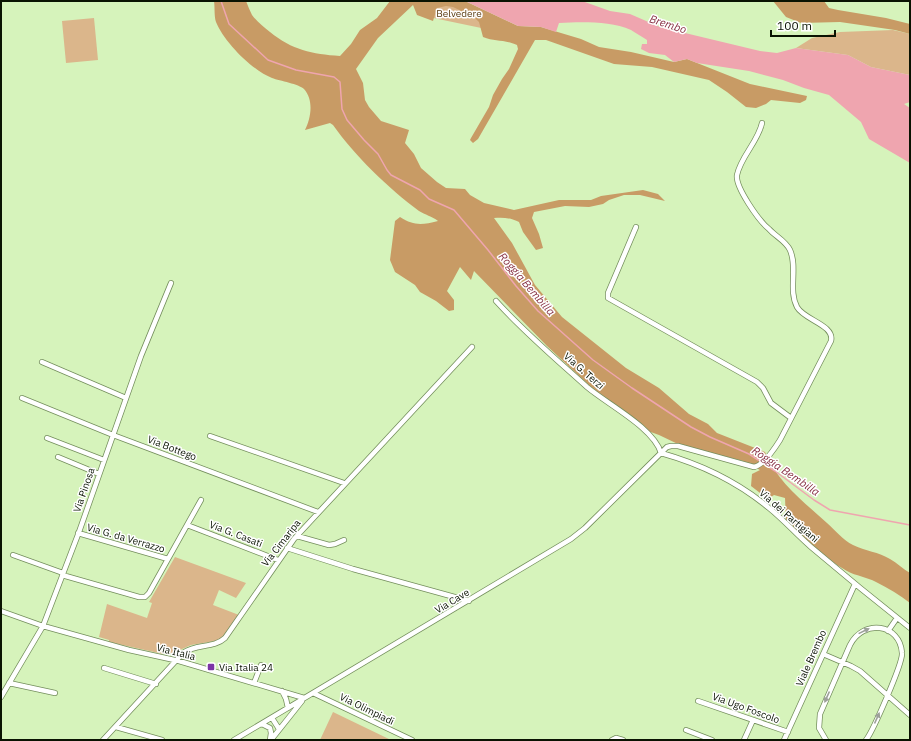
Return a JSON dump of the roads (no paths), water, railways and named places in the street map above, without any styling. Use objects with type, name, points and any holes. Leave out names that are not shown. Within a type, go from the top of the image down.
[{"type":"street","points":[[661,453],[667,447],[674,446],[757,467],[777,446],[831,341],[832,335],[828,330],[798,310],[794,296],[792,257],[790,249],[763,224],[737,183],[739,170],[760,131],[762,123]]},
{"type":"street","points":[[636,227],[608,293],[608,298],[758,383],[763,388],[771,403],[791,418]]},
{"type":"street","name":"Via Pinosa","points":[[1,697],[43,626],[141,356],[171,283]]},
{"type":"street","name":"Via G. Terzi","points":[[496,301],[517,323],[573,375],[652,437],[657,443],[661,453]]},
{"type":"street","name":"Via Cimaripa","points":[[103,740],[177,660],[190,649],[216,644],[224,639],[278,560],[297,536],[344,483],[472,347]]},
{"type":"street","points":[[42,362],[126,398]]},
{"type":"street","name":"Via Bottego","points":[[22,398],[113,435],[318,512]]},
{"type":"street","points":[[210,436],[344,483]]},
{"type":"street","points":[[47,438],[104,460]]},
{"type":"street","name":"Via dei Partigiani","points":[[661,453],[696,465],[733,483],[748,493],[769,508],[811,547],[910,628]]},
{"type":"street","name":"Via Cave","points":[[234,740],[574,537],[661,453]]},
{"type":"street","points":[[58,457],[99,474]]},
{"type":"street","points":[[13,555],[63,574],[123,593],[143,597],[148,594],[201,500]]},
{"type":"street","name":"Via G. Casati","points":[[187,525],[278,560]]},
{"type":"street","name":"Via G. da Verrazzo","points":[[78,533],[168,559]]},
{"type":"street","points":[[297,536],[328,545],[336,544],[344,540]]},
{"type":"street","points":[[287,548],[353,569],[468,601]]},
{"type":"street","name":"Viale Brembo","points":[[784,740],[855,584]]},
{"type":"street","name":"Via Italia","points":[[1,611],[43,626],[130,650],[177,660],[304,699]]},
{"type":"street","points":[[888,631],[897,618]]},
{"type":"street","points":[[826,740],[820,730],[819,718],[842,662],[853,639],[861,631],[876,627],[888,631],[898,640],[902,654],[900,665],[866,740]]},
{"type":"street","points":[[823,654],[860,671],[910,715]]},
{"type":"street","points":[[254,683],[261,665]]},
{"type":"street","points":[[104,668],[156,684]]},
{"type":"street","points":[[9,683],[55,694]]},
{"type":"street","points":[[282,692],[286,699],[288,708]]},
{"type":"street","name":"Via Olimpiadi","points":[[313,693],[412,740]]},
{"type":"street","points":[[271,740],[304,699]]},
{"type":"street","name":"Via Ugo Foscolo","points":[[698,701],[788,732]]},
{"type":"street","points":[[272,718],[279,729]]},
{"type":"street","points":[[744,740],[753,720]]},
{"type":"street","points":[[262,724],[267,725],[270,728],[271,740]]},
{"type":"street","points":[[116,726],[162,740]]},
{"type":"street","points":[[686,730],[712,740]]},
{"type":"street","points":[[614,739],[623,740]]},
{"type":"waterway","name":"Roggia Bembilla","points":[[221,1],[229,24],[268,60],[296,70],[334,77],[340,82],[342,109],[347,120],[378,154],[391,175],[420,190],[429,199],[454,210],[538,311],[593,360],[691,427],[749,454],[830,510],[910,525]]},
{"type":"place","name":"Via Italia 24","points":[[211,667]]},
{"type":"park label","name":"Belvedere","points":[[459,13]]},
{"type":"water label","name":"Brembo","points":[[668,24]]}]
